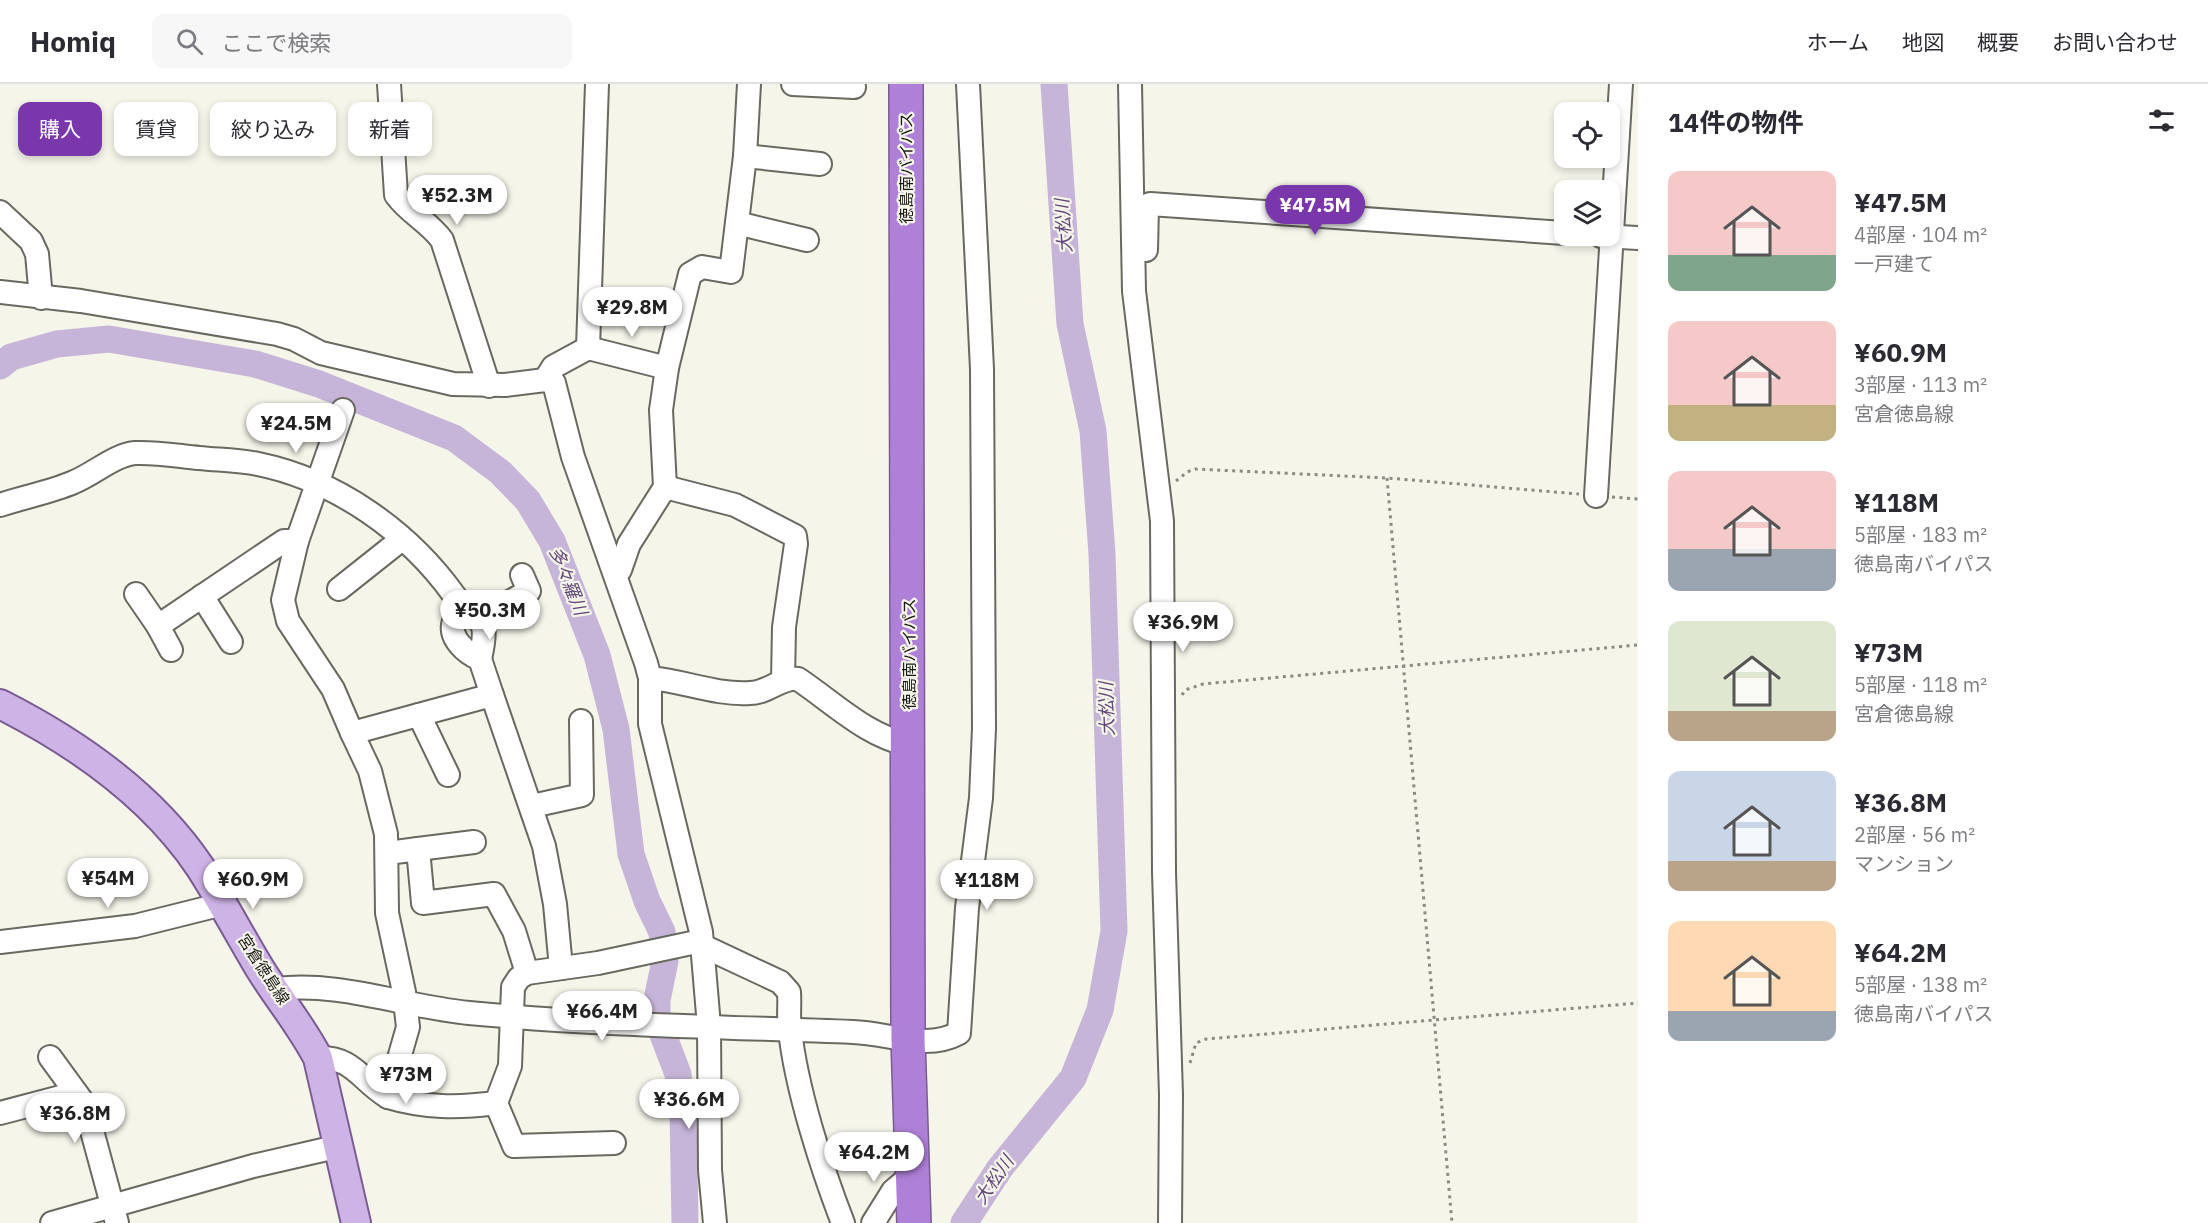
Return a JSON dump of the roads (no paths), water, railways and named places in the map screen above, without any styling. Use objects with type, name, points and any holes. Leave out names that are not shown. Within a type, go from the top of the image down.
[{"type":"highway","name":"徳島南バイパス","points":[[906,84],[909,745],[920,1041]]},
{"type":"highway","name":"徳島南バイパス","points":[[914,1223],[919,1173],[928,84]]},
{"type":"highway","name":"徳島南バイパス","points":[[919,1173],[935,1223]]},
{"type":"main road","name":"宮倉徳島線","points":[[0,704],[79,749],[134,792],[161,819],[198,865],[257,964],[276,989],[318,1058],[356,1223]]},
{"type":"street","points":[[389,84],[396,195],[404,206],[433,226],[442,240],[489,386]]},
{"type":"street","points":[[588,348],[597,84]]},
{"type":"street","points":[[615,574],[620,570],[629,544],[665,488],[661,419],[667,368],[690,274],[702,267],[731,272],[745,156],[749,84]]},
{"type":"street","points":[[793,84],[855,87]]},
{"type":"street","points":[[276,989],[304,986],[405,1005],[511,1017],[868,1032],[920,1041],[946,1040],[959,1033],[967,908],[981,798],[984,728],[982,369],[968,84]]},
{"type":"street","points":[[1130,84],[1134,291],[1162,521],[1164,872],[1171,1095],[1170,1223]]},
{"type":"street","points":[[1612,180],[1621,84]]},
{"type":"street","points":[[745,156],[820,164]]},
{"type":"street","points":[[1134,291],[1144,288],[1148,206],[1150,204],[1554,232]]},
{"type":"street","points":[[0,212],[31,241],[37,254],[41,298]]},
{"type":"street","points":[[737,223],[807,240]]},
{"type":"street","points":[[1620,237],[1638,238]]},
{"type":"street","points":[[1596,496],[1607,246]]},
{"type":"street","points":[[0,292],[81,301],[277,334],[321,353],[453,384],[489,386],[545,380],[554,383],[573,457],[650,678],[650,724],[699,916],[709,1026],[710,1170],[715,1223]]},
{"type":"street","points":[[545,380],[553,367],[588,348],[667,368]]},
{"type":"street","points":[[343,410],[297,541],[284,589],[284,612],[301,643],[333,689],[370,771],[378,798],[388,853],[387,913],[408,1027],[388,1097]]},
{"type":"street","points":[[0,505],[70,484],[119,458],[136,453],[257,464],[318,483],[346,497],[402,539],[433,565],[458,602],[485,627],[486,638],[480,659],[532,806],[550,875],[561,968]]},
{"type":"street","points":[[665,488],[735,505],[795,536],[796,544],[784,627],[783,681]]},
{"type":"street","points":[[339,589],[402,539]]},
{"type":"street","points":[[158,626],[284,541],[297,541]]},
{"type":"street","points":[[479,619],[529,591],[522,575]]},
{"type":"street","points":[[136,594],[171,650]]},
{"type":"street","points":[[202,596],[231,642]]},
{"type":"street","points":[[458,602],[453,630],[458,643],[470,654],[480,659]]},
{"type":"street","points":[[650,678],[731,694],[771,689],[790,678],[798,679],[847,716],[881,736],[909,745]]},
{"type":"street","points":[[352,733],[492,695]]},
{"type":"street","points":[[419,715],[448,775]]},
{"type":"street","points":[[532,806],[582,795],[581,721]]},
{"type":"street","points":[[388,853],[474,842]]},
{"type":"street","points":[[417,849],[423,903],[494,894],[518,940],[527,973]]},
{"type":"street","points":[[0,942],[135,926],[223,904]]},
{"type":"street","points":[[614,1143],[514,1146],[496,1103],[510,1066],[513,987],[519,978],[527,973],[702,943],[786,988],[790,999],[789,1029],[796,1070],[832,1195],[843,1223]]},
{"type":"street","points":[[50,1057],[85,1105],[114,1213]]},
{"type":"street","points":[[318,1058],[343,1060],[388,1097],[414,1105],[463,1107],[496,1103]]},
{"type":"street","points":[[0,1113],[76,1093]]},
{"type":"street","points":[[52,1223],[114,1213],[340,1146]]},
{"type":"street","points":[[873,1223],[893,1191],[919,1173]]},
{"type":"waterway","name":"大松川","points":[[964,1223],[1000,1168],[1073,1078],[1100,1010],[1114,931],[1102,554],[1093,431],[1070,324],[1054,84]]},
{"type":"waterway","name":"多々羅川","points":[[0,366],[11,357],[57,344],[109,339],[255,364],[319,384],[454,438],[500,472],[528,501],[552,541],[597,655],[616,729],[631,854],[647,901],[662,932],[665,961],[657,1000],[657,1019],[678,1074],[683,1111],[685,1223]]}]
